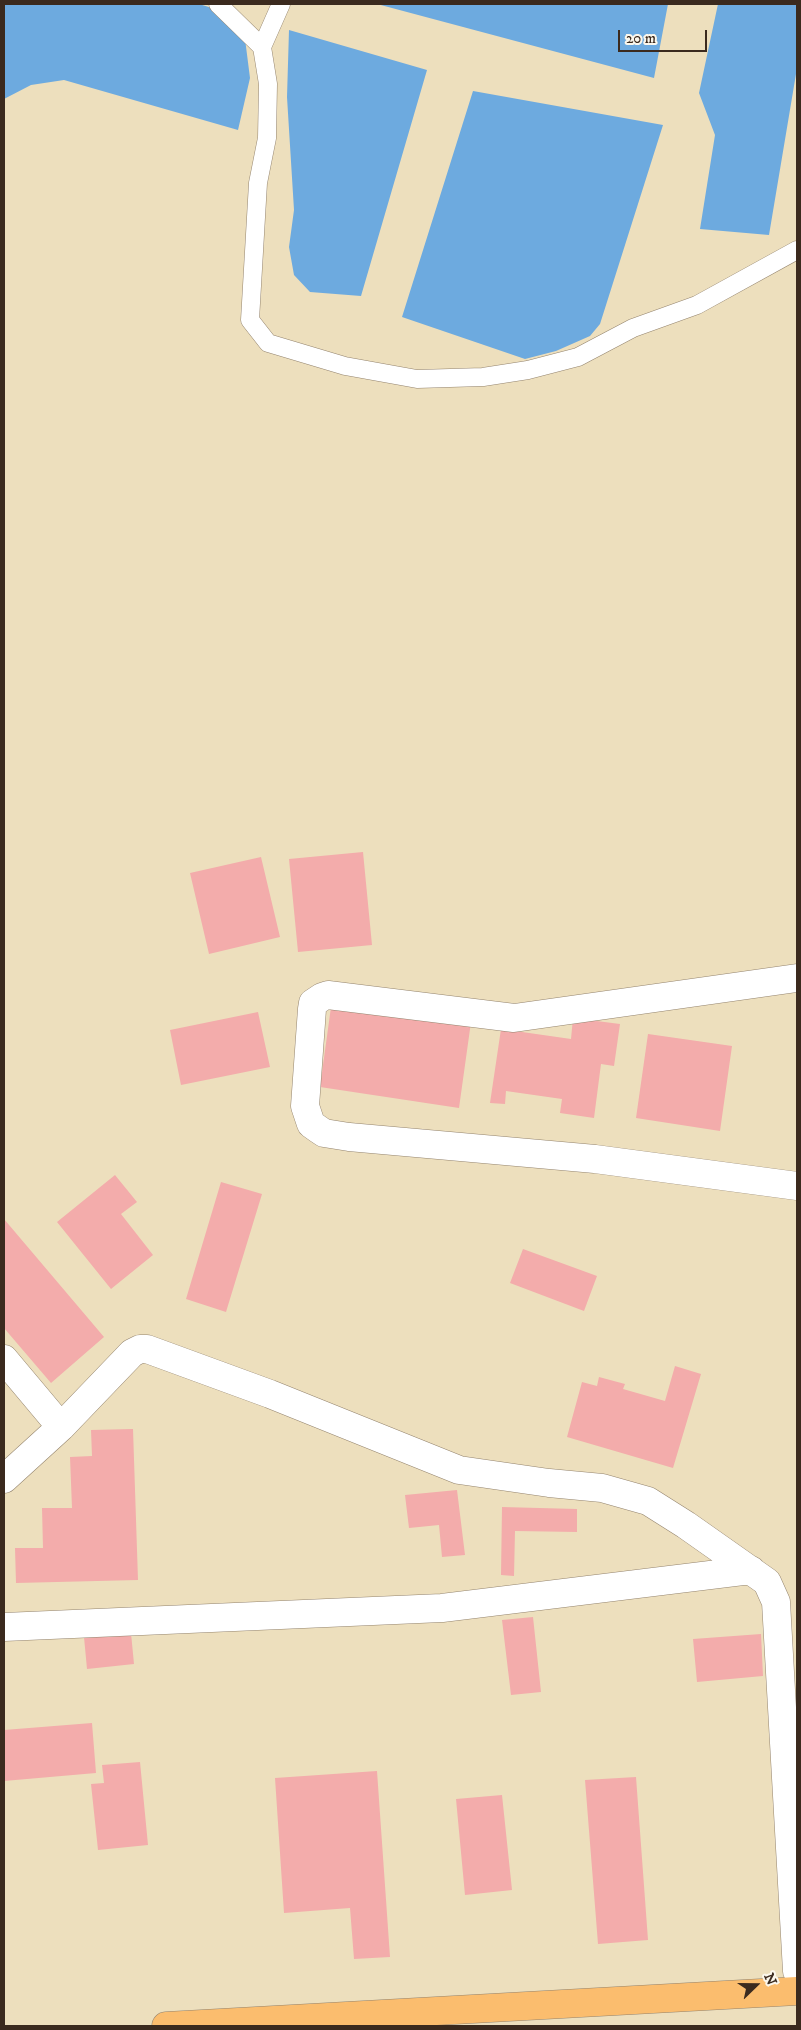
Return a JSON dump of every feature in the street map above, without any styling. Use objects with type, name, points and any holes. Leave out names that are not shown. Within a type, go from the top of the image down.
[{"type":"main road","points":[[166,2026],[797,1990]]},
{"type":"street","points":[[797,978],[514,1018],[328,995],[314,1003],[312,1009],[305,1106],[311,1124],[324,1133],[349,1137],[595,1159],[797,1186]]},
{"type":"street","points":[[4,1479],[61,1426],[132,1353],[147,1348],[270,1394],[459,1470],[602,1488],[648,1501],[751,1570],[766,1582],[776,1602],[797,1971]]},
{"type":"street","points":[[4,1359],[61,1426]]},
{"type":"street","points":[[4,1627],[442,1608],[751,1570]]},
{"type":"lane","points":[[218,4],[262,47]]},
{"type":"lane","points":[[281,4],[262,47],[268,84],[267,138],[258,183],[250,320],[268,343],[345,366],[417,380],[483,378],[528,370],[578,357],[633,328],[697,305],[797,250]]},
{"type":"water","points":[[4,4],[199,4],[235,15],[244,31],[250,78],[238,130],[64,80],[31,85],[4,99]]},
{"type":"water","points":[[377,4],[668,4],[654,78]]},
{"type":"water","points":[[718,4],[797,4],[797,68],[769,235],[700,229],[715,135],[699,93]]},
{"type":"water","points":[[289,30],[427,70],[361,296],[310,292],[294,275],[289,247],[294,210],[287,97]]},
{"type":"water","points":[[473,91],[663,125],[600,324],[590,336],[556,351],[525,359],[402,317]]},
{"type":"building","points":[[363,852],[372,945],[298,952],[289,859]]},
{"type":"building","points":[[261,857],[280,937],[209,954],[190,873]]},
{"type":"building","points":[[331,1007],[426,1021],[426,1016],[471,1022],[459,1108],[320,1087]]},
{"type":"building","points":[[258,1012],[270,1067],[181,1085],[170,1030]]},
{"type":"building","points":[[573,1018],[620,1024],[614,1066],[601,1064],[594,1118],[560,1113],[562,1099],[506,1091],[505,1104],[490,1103],[501,1029],[571,1039]]},
{"type":"building","points":[[648,1034],[732,1046],[720,1131],[636,1118]]},
{"type":"building","points":[[115,1175],[137,1202],[121,1214],[153,1255],[111,1289],[57,1222]]},
{"type":"building","points":[[221,1182],[262,1194],[226,1312],[186,1299]]},
{"type":"building","points":[[4,1219],[104,1337],[51,1383],[4,1328]]},
{"type":"building","points":[[523,1249],[597,1276],[584,1311],[510,1283]]},
{"type":"building","points":[[675,1366],[701,1374],[673,1468],[567,1437],[582,1382],[597,1386],[599,1377],[625,1384],[623,1389],[665,1401]]},
{"type":"building","points":[[133,1429],[138,1580],[16,1583],[15,1548],[43,1548],[42,1508],[72,1508],[70,1457],[92,1456],[91,1430]]},
{"type":"building","points":[[457,1490],[465,1555],[442,1557],[439,1525],[409,1528],[405,1495]]},
{"type":"building","points":[[502,1507],[577,1509],[577,1532],[515,1531],[514,1576],[501,1575]]},
{"type":"building","points":[[533,1617],[541,1692],[511,1695],[502,1620]]},
{"type":"building","points":[[131,1633],[134,1664],[87,1669],[84,1637]]},
{"type":"building","points":[[761,1634],[763,1676],[697,1682],[693,1639]]},
{"type":"building","points":[[92,1723],[96,1773],[4,1781],[4,1730]]},
{"type":"building","points":[[140,1762],[148,1845],[98,1850],[91,1784],[104,1783],[102,1765]]},
{"type":"building","points":[[377,1771],[390,1957],[354,1959],[350,1908],[284,1913],[275,1778]]},
{"type":"building","points":[[636,1777],[648,1940],[598,1944],[585,1780]]},
{"type":"building","points":[[502,1795],[512,1890],[465,1895],[456,1799]]}]
